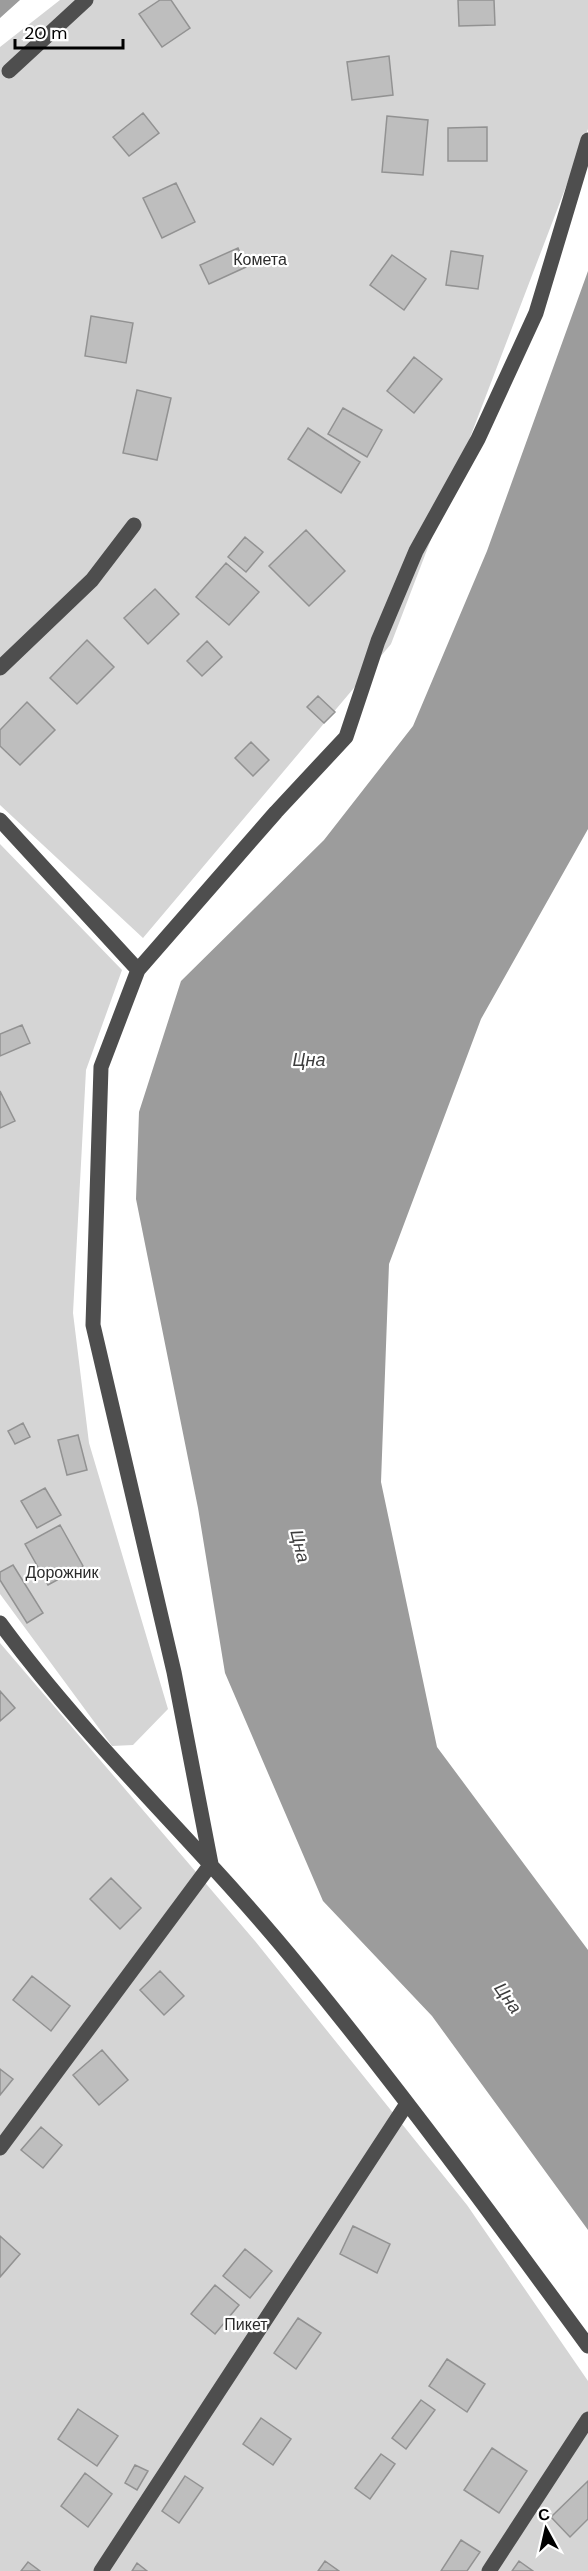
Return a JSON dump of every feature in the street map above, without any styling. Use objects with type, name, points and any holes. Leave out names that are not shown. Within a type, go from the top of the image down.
[{"type":"street","points":[[9,71],[87,0]]},
{"type":"street","points":[[0,2148],[211,1864],[174,1672],[93,1325],[101,1067],[138,970],[276,812],[346,737],[378,641],[416,551],[478,439],[536,313],[588,140]]},
{"type":"street","points":[[0,668],[92,580],[134,525]]},
{"type":"street","points":[[0,820],[138,970]]},
{"type":"street","points":[[0,1623],[36,1672],[211,1864],[301,1969],[588,2346]]},
{"type":"street","points":[[101,2571],[406,2105]]},
{"type":"street","points":[[489,2571],[588,2419]]},
{"type":"green space","name":"Комета","points":[[60,0],[588,0],[588,129],[391,644],[143,938],[0,805],[0,47]]},
{"type":"green space","name":"Дорожник","points":[[0,844],[122,970],[86,1070],[73,1313],[89,1443],[168,1709],[133,1745],[112,1746],[0,1594]]},
{"type":"green space","name":"Пикет","points":[[0,1643],[255,1941],[467,2205],[588,2381],[588,2571],[0,2571]]},
{"type":"water","points":[[0,0],[20,0],[0,18]]},
{"type":"water","name":"Цна","points":[[588,271],[588,829],[481,1019],[389,1264],[381,1482],[437,1747],[588,1950],[588,2230],[432,2016],[323,1901],[225,1673],[198,1508],[136,1199],[139,1112],[181,981],[324,840],[413,726],[487,551]]},
{"type":"building","points":[[160,0],[171,0],[190,28],[162,47],[139,14]]},
{"type":"building","points":[[458,0],[494,0],[495,25],[459,26]]},
{"type":"building","points":[[389,56],[393,95],[352,100],[347,62]]},
{"type":"building","points":[[143,113],[159,133],[129,156],[113,137]]},
{"type":"building","points":[[387,116],[428,120],[423,175],[382,172]]},
{"type":"building","points":[[487,127],[487,161],[448,161],[448,128]]},
{"type":"building","points":[[176,183],[195,222],[162,238],[143,198]]},
{"type":"building","points":[[238,248],[246,267],[209,284],[200,265]]},
{"type":"building","points":[[451,251],[483,256],[478,289],[446,285]]},
{"type":"building","points":[[392,255],[426,279],[404,310],[370,285]]},
{"type":"building","points":[[91,316],[133,323],[126,363],[85,356]]},
{"type":"building","points":[[414,357],[442,379],[414,413],[387,391]]},
{"type":"building","points":[[137,390],[171,398],[157,460],[123,453]]},
{"type":"building","points":[[343,408],[382,430],[367,457],[328,434]]},
{"type":"building","points":[[308,428],[360,462],[341,493],[288,459]]},
{"type":"building","points":[[306,530],[345,571],[309,606],[269,566]]},
{"type":"building","points":[[245,537],[263,552],[246,572],[228,557]]},
{"type":"building","points":[[226,563],[259,592],[229,625],[196,597]]},
{"type":"building","points":[[155,589],[179,614],[148,644],[124,618]]},
{"type":"building","points":[[87,640],[114,667],[77,704],[50,678]]},
{"type":"building","points":[[207,641],[222,657],[202,676],[187,661]]},
{"type":"building","points":[[318,696],[335,712],[324,723],[307,707]]},
{"type":"building","points":[[27,702],[55,730],[20,765],[0,746],[0,730]]},
{"type":"building","points":[[251,742],[269,760],[253,776],[235,758]]},
{"type":"building","points":[[22,1025],[30,1043],[0,1056],[0,1034]]},
{"type":"building","points":[[0,1091],[15,1121],[0,1128]]},
{"type":"building","points":[[23,1423],[30,1437],[15,1444],[8,1431]]},
{"type":"building","points":[[78,1435],[87,1470],[67,1475],[58,1440]]},
{"type":"building","points":[[45,1488],[61,1515],[37,1528],[21,1501]]},
{"type":"building","points":[[60,1525],[83,1566],[48,1585],[25,1544]]},
{"type":"building","points":[[13,1565],[43,1613],[27,1623],[0,1580],[0,1572]]},
{"type":"building","points":[[0,1691],[15,1708],[0,1721]]},
{"type":"building","points":[[111,1878],[141,1908],[120,1929],[90,1899]]},
{"type":"building","points":[[160,1971],[184,1996],[164,2015],[140,1990]]},
{"type":"building","points":[[32,1976],[70,2006],[51,2031],[13,2000]]},
{"type":"building","points":[[102,2050],[128,2080],[99,2105],[73,2075]]},
{"type":"building","points":[[0,2069],[13,2079],[0,2095]]},
{"type":"building","points":[[41,2127],[62,2145],[43,2168],[21,2150]]},
{"type":"building","points":[[353,2226],[390,2244],[377,2273],[340,2254]]},
{"type":"building","points":[[0,2236],[20,2254],[0,2277]]},
{"type":"building","points":[[245,2249],[272,2271],[250,2298],[223,2276]]},
{"type":"building","points":[[215,2285],[239,2305],[215,2334],[191,2314]]},
{"type":"building","points":[[298,2318],[321,2333],[296,2369],[274,2353]]},
{"type":"building","points":[[447,2359],[485,2384],[467,2412],[429,2386]]},
{"type":"building","points":[[421,2400],[435,2410],[406,2449],[392,2438]]},
{"type":"building","points":[[78,2409],[118,2436],[97,2466],[58,2439]]},
{"type":"building","points":[[261,2418],[291,2439],[273,2465],[243,2444]]},
{"type":"building","points":[[492,2448],[527,2471],[499,2513],[464,2490]]},
{"type":"building","points":[[381,2454],[395,2464],[370,2499],[355,2488]]},
{"type":"building","points":[[135,2465],[148,2471],[137,2490],[125,2483]]},
{"type":"building","points":[[85,2473],[112,2494],[88,2527],[61,2506]]},
{"type":"building","points":[[185,2476],[203,2488],[179,2523],[162,2511]]},
{"type":"building","points":[[588,2481],[588,2519],[570,2537],[551,2517]]},
{"type":"building","points":[[461,2540],[480,2552],[467,2571],[441,2571]]},
{"type":"building","points":[[325,2561],[339,2571],[318,2571]]},
{"type":"building","points":[[519,2561],[533,2571],[512,2571]]},
{"type":"building","points":[[28,2562],[40,2571],[21,2571]]},
{"type":"building","points":[[137,2563],[147,2571],[132,2571]]}]
